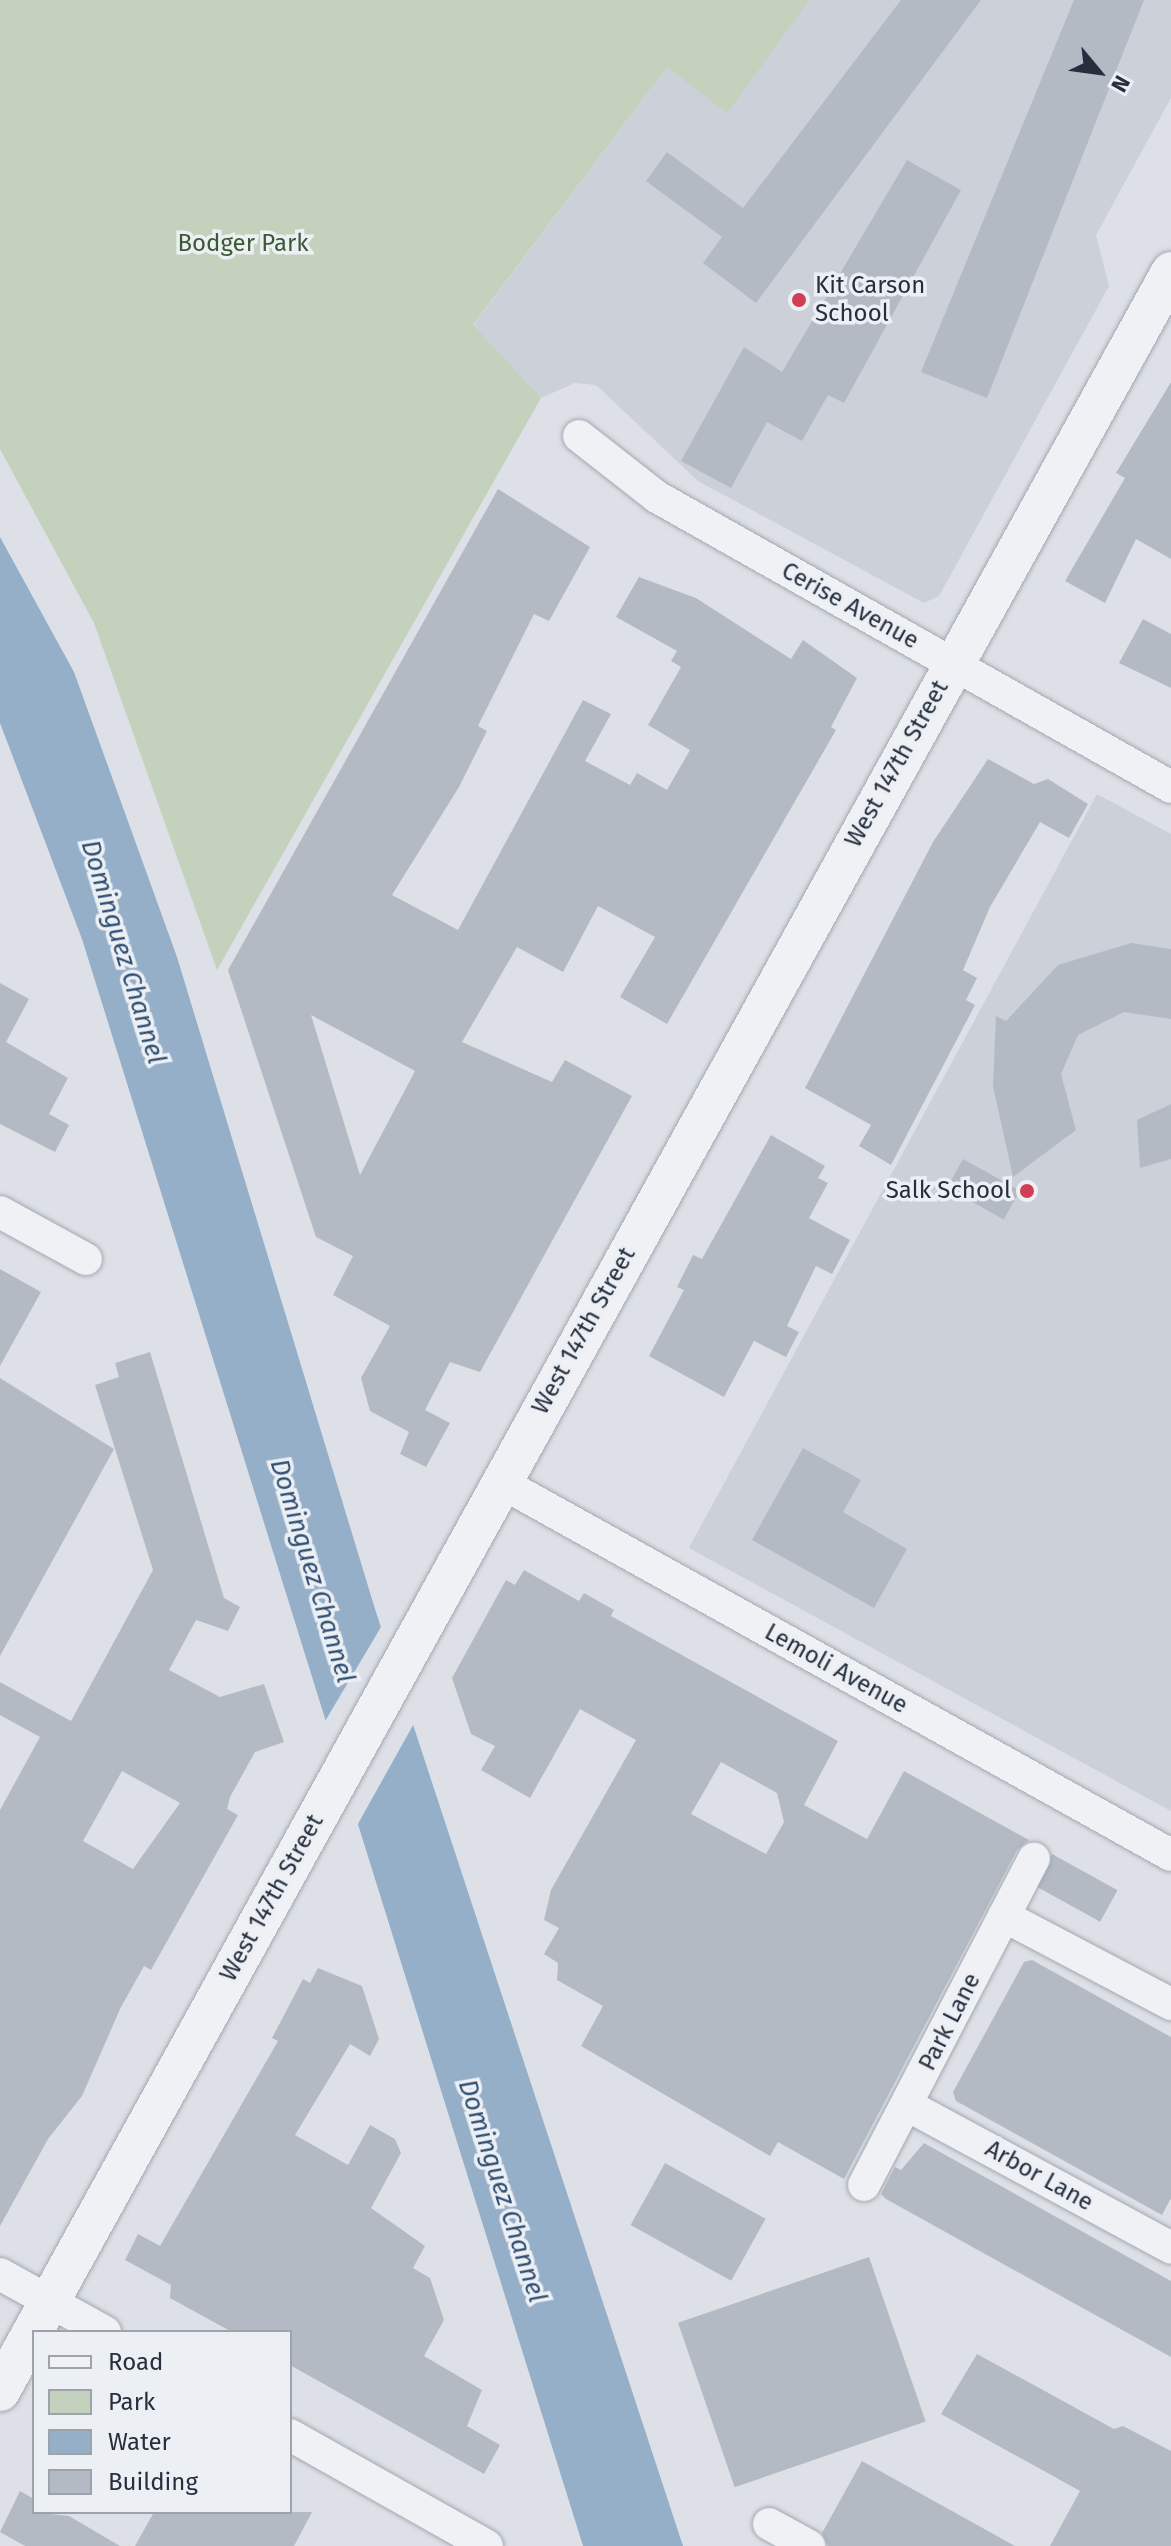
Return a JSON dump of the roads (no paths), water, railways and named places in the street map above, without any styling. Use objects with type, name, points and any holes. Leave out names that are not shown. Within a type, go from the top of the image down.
[{"type":"street","name":"West 147th Street","points":[[34,2330],[1171,272]]},
{"type":"street","name":"Cerise Avenue","points":[[579,436],[657,497],[1171,787]]},
{"type":"street","points":[[0,1212],[86,1259]]},
{"type":"street","name":"Lemoli Avenue","points":[[502,1483],[1171,1855]]},
{"type":"street","name":"Park Lane","points":[[864,2185],[1034,1859]]},
{"type":"street","points":[[1004,1916],[1171,2004]]},
{"type":"street","name":"Arbor Lane","points":[[907,2105],[1171,2248]]},
{"type":"street","points":[[0,2274],[102,2330]]},
{"type":"street","name":"West 147th Street","points":[[0,2391],[32,2333]]},
{"type":"street","points":[[292,2436],[487,2546]]},
{"type":"street","points":[[769,2524],[809,2546]]},
{"type":"water","name":"Dominguez Channel","points":[[0,537],[74,672],[177,957],[375,1609],[683,2546],[583,2546],[82,939],[0,723]]},
{"type":"place","name":"Kit Carson School","points":[[799,300]]},
{"type":"place","name":"Salk School","points":[[1027,1191]]},
{"type":"park label","name":"Bodger Park","points":[[243,244]]}]
